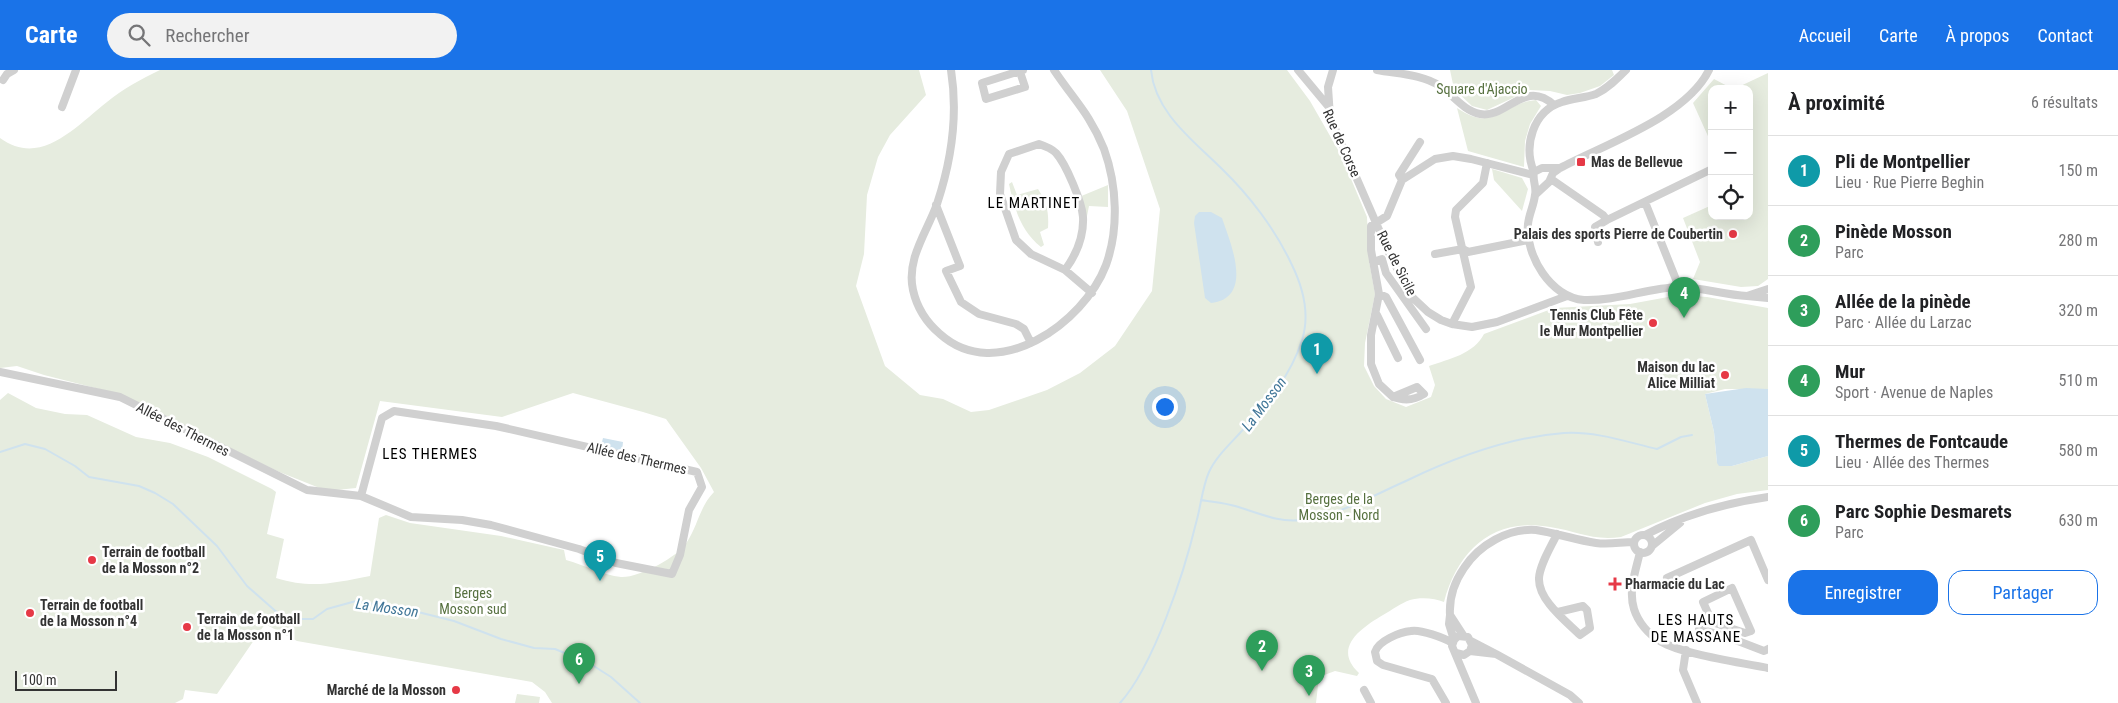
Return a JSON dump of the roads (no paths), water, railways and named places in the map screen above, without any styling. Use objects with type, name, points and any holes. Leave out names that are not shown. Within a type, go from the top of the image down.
[{"type":"street","points":[[3,80],[7,74],[14,70]]},
{"type":"street","points":[[62,107],[76,70]]},
{"type":"street","points":[[951,70],[952,132],[945,174],[936,205],[920,241],[912,268],[913,289],[916,302],[927,322],[954,344],[981,353],[1008,351],[1031,343],[1056,329],[1076,311],[1092,292],[1106,265],[1112,244],[1113,189],[1104,152],[1091,120],[1054,70]]},
{"type":"street","name":"Rue de Corse","points":[[1298,70],[1328,106],[1330,117],[1377,222]]},
{"type":"street","points":[[1328,106],[1328,87],[1333,70]]},
{"type":"street","points":[[1377,70],[1428,80],[1440,86],[1463,106],[1480,114],[1489,114],[1526,96],[1548,99],[1554,105]]},
{"type":"street","points":[[1626,70],[1612,84],[1596,93],[1554,105],[1539,118],[1533,130],[1529,144],[1529,156],[1536,194],[1528,224],[1528,240],[1543,272],[1552,284],[1567,296],[1583,300],[1608,300],[1679,287],[1747,296],[1768,291]]},
{"type":"street","points":[[1536,194],[1560,168],[1678,107],[1697,89],[1709,70]]},
{"type":"street","points":[[1022,71],[1025,87],[986,99],[982,84],[1022,71]]},
{"type":"street","name":"Rue de Sicile","points":[[1420,142],[1401,169],[1399,175],[1402,180],[1387,216],[1377,222],[1392,259],[1413,298],[1428,312],[1452,324],[1472,328],[1484,326],[1567,296]]},
{"type":"street","points":[[1065,270],[1073,260],[1079,243],[1083,215],[1062,163],[1056,153],[1039,144],[1008,154],[1001,172],[1000,187],[1016,240],[1031,254],[1065,270],[1092,292]]},
{"type":"street","points":[[1402,180],[1425,164],[1444,157],[1487,163],[1534,176],[1539,185],[1549,180]]},
{"type":"street","points":[[1452,324],[1471,287],[1455,217],[1456,210],[1483,183],[1487,163]]},
{"type":"street","points":[[1534,176],[1539,168],[1560,168]]},
{"type":"street","points":[[1545,168],[1549,180],[1603,215],[1607,220]]},
{"type":"street","points":[[1598,242],[1594,231],[1595,227],[1708,171]]},
{"type":"street","points":[[1645,202],[1679,287]]},
{"type":"street","points":[[936,205],[960,266],[946,271],[955,294],[961,302],[979,314],[1016,324],[1024,329],[1031,343]]},
{"type":"street","points":[[1377,222],[1371,226],[1373,262],[1379,294],[1377,315],[1371,335],[1371,364],[1379,384],[1393,397]]},
{"type":"street","points":[[1435,254],[1463,249],[1468,252],[1528,240]]},
{"type":"street","points":[[1373,262],[1382,259],[1386,273],[1426,329]]},
{"type":"street","points":[[1379,294],[1386,297],[1420,360]]},
{"type":"street","points":[[1747,296],[1752,299],[1768,298]]},
{"type":"street","points":[[1377,315],[1398,358]]},
{"type":"street","name":"Allée des Thermes","points":[[0,372],[120,398],[308,490],[361,496],[411,517],[462,520],[491,525],[570,546],[616,563],[672,574],[680,552],[689,510],[702,486],[701,478],[697,472],[496,426],[394,411],[382,418],[361,496]]},
{"type":"street","points":[[1476,703],[1456,653],[1449,624],[1451,597],[1460,574],[1479,550],[1491,542],[1521,532],[1534,530],[1596,544],[1634,542],[1640,536],[1731,503],[1768,497]]},
{"type":"street","points":[[1634,542],[1636,550],[1648,552],[1652,546],[1686,519]]},
{"type":"street","points":[[1557,534],[1539,578],[1548,602],[1558,612]]},
{"type":"street","points":[[1645,535],[1650,538],[1652,546]]},
{"type":"street","points":[[1667,578],[1751,540],[1766,568],[1768,580]]},
{"type":"street","points":[[1640,552],[1633,580],[1633,608],[1643,627],[1651,635],[1661,642],[1686,650],[1768,668]]},
{"type":"street","points":[[1732,588],[1751,630],[1745,633],[1712,622],[1703,602],[1732,588]]},
{"type":"street","points":[[1450,615],[1464,635],[1472,642],[1570,694],[1579,703]]},
{"type":"street","points":[[1438,636],[1449,624]]},
{"type":"street","points":[[1699,629],[1725,636],[1764,651],[1768,649]]},
{"type":"street","points":[[1446,703],[1432,679],[1383,665],[1375,657],[1376,649],[1382,642],[1410,631],[1453,641],[1464,635]]},
{"type":"street","points":[[1466,680],[1468,653],[1472,642]]},
{"type":"street","points":[[1686,650],[1683,670],[1697,703]]},
{"type":"street","points":[[1456,653],[1496,654]]},
{"type":"street","points":[[1364,690],[1371,703]]},
{"type":"water","points":[[1199,212],[1211,212],[1222,218],[1234,254],[1236,268],[1236,280],[1232,291],[1224,299],[1211,303],[1205,298],[1194,223],[1195,216]]},
{"type":"water","points":[[1746,388],[1768,389],[1768,456],[1732,466],[1719,466],[1717,463],[1714,432],[1705,394]]},
{"type":"water","points":[[603,438],[623,442],[622,451],[601,446]]},
{"type":"waterway","name":"La Mosson","points":[[1120,703],[1145,666],[1166,618],[1191,544],[1209,472],[1219,456],[1259,412],[1284,378],[1297,354],[1302,340],[1305,321],[1302,291],[1285,250],[1261,213],[1242,190],[1188,137],[1168,113],[1154,85],[1151,70]]},
{"type":"waterway","points":[[1201,500],[1231,505],[1284,520],[1301,520],[1342,510],[1464,456],[1524,439],[1544,435],[1576,433],[1611,438],[1657,449],[1681,437],[1692,435]]},
{"type":"waterway","name":"La Mosson","points":[[0,452],[25,444],[45,449],[75,466],[89,477],[139,486],[155,493],[173,504],[217,546],[247,586],[280,615],[292,619],[313,619],[327,609],[356,601],[418,612],[454,621],[501,639],[534,648],[555,649],[589,663],[611,677],[640,703]]},
{"type":"place","name":"Mas de Bellevue","points":[[1581,162]]},
{"type":"place","name":"Palais des sports Pierre de Coubertin","points":[[1733,234]]},
{"type":"place","name":"Mur","points":[[1684,318]]},
{"type":"place","name":"Tennis Club Fête le Mur Montpellier","points":[[1653,323]]},
{"type":"place","name":"Pli de Montpellier","points":[[1317,374]]},
{"type":"place","name":"Maison du lac Alice Milliat","points":[[1725,375]]},
{"type":"place","name":"Terrain de football de la Mosson n°2","points":[[92,560]]},
{"type":"place","name":"Thermes de Fontcaude","points":[[600,581]]},
{"type":"place","name":"Pharmacie du Lac","points":[[1615,584]]},
{"type":"place","name":"Terrain de football de la Mosson n°4","points":[[30,613]]},
{"type":"place","name":"Terrain de football de la Mosson n°1","points":[[187,627]]},
{"type":"place","name":"Pinède Mosson","points":[[1262,671]]},
{"type":"place","name":"Parc Sophie Desmarets","points":[[579,684]]},
{"type":"place","name":"Marché de la Mosson","points":[[456,690]]},
{"type":"place","name":"Allée de la pinède","points":[[1309,696]]},
{"type":"district","name":"LE MARTINET","points":[[1034,203]]},
{"type":"district","name":"LES THERMES","points":[[430,454]]},
{"type":"district","name":"LES HAUTS DE MASSANE","points":[[1696,628]]},
{"type":"park label","name":"Square d'Ajaccio","points":[[1482,89]]},
{"type":"park label","name":"Berges de la Mosson - Nord","points":[[1339,508]]},
{"type":"park label","name":"Berges Mosson sud","points":[[473,602]]}]
